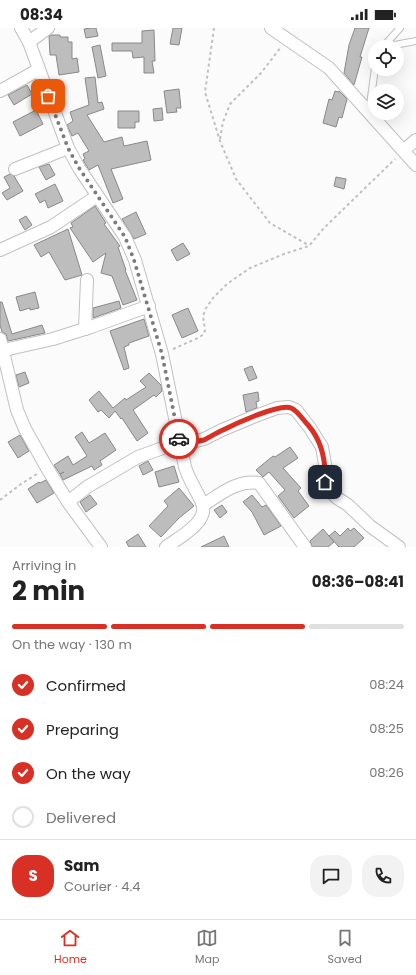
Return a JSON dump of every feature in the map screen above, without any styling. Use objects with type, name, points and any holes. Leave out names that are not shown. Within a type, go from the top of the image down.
[{"type":"street","points":[[21,28],[29,42],[38,70],[68,148],[79,168],[125,237],[149,306],[162,354],[179,442],[188,477],[203,505],[203,515],[197,525],[166,547]]},
{"type":"street","points":[[29,42],[48,28]]},
{"type":"street","points":[[272,28],[287,40],[329,68],[368,111]]},
{"type":"street","points":[[0,91],[38,70]]},
{"type":"street","points":[[376,120],[416,165]]},
{"type":"street","points":[[404,150],[416,140]]},
{"type":"street","points":[[15,169],[68,148]]},
{"type":"street","points":[[0,250],[51,227],[97,196]]},
{"type":"street","points":[[84,329],[87,280]]},
{"type":"street","points":[[101,547],[68,502],[25,429],[17,410],[1,347],[53,339],[149,306]]},
{"type":"street","points":[[68,502],[87,487],[138,457],[179,442],[192,442],[204,439],[222,430],[277,408],[290,407],[296,410],[322,447],[326,470],[325,482],[330,491],[337,498],[348,505],[370,526],[399,547]]},
{"type":"street","points":[[203,505],[235,486],[248,482],[259,483],[305,547]]},
{"type":"lane","points":[[389,40],[400,28]]},
{"type":"lane","points":[[404,43],[416,41]]},
{"type":"path","points":[[214,28],[205,92],[220,141],[236,179],[270,222],[309,246]]},
{"type":"path","points":[[220,141],[223,122],[230,104],[261,73],[287,40]]},
{"type":"path","points":[[162,354],[204,334],[205,330],[203,316],[206,308],[213,298],[227,284],[250,268],[284,254],[309,246],[324,228],[404,150]]},
{"type":"path","points":[[0,500],[21,484],[47,468]]},
{"type":"building","points":[[96,28],[98,36],[86,38],[84,29]]},
{"type":"building","points":[[173,28],[182,28],[179,45],[170,44]]},
{"type":"building","points":[[355,28],[369,28],[360,57],[362,57],[354,85],[344,73],[349,45]]},
{"type":"building","points":[[154,30],[155,61],[152,61],[154,73],[144,73],[144,57],[133,58],[132,51],[112,51],[112,43],[142,43],[142,31]]},
{"type":"building","points":[[49,36],[68,37],[68,42],[72,42],[72,59],[77,58],[79,72],[59,75],[56,55],[50,55]]},
{"type":"building","points":[[100,45],[106,76],[98,78],[92,47]]},
{"type":"building","points":[[95,77],[98,103],[102,102],[104,109],[87,115],[104,142],[122,137],[124,146],[147,141],[151,160],[111,169],[123,199],[113,203],[98,165],[89,170],[83,160],[85,159],[83,154],[89,151],[78,133],[72,136],[67,125],[73,121],[70,112],[89,105],[85,78]]},
{"type":"building","points":[[27,85],[32,94],[14,105],[8,95]]},
{"type":"building","points":[[179,89],[181,108],[176,108],[177,112],[167,113],[164,91]]},
{"type":"building","points":[[335,91],[339,91],[347,99],[342,118],[339,117],[336,127],[323,123],[329,99],[332,100]]},
{"type":"building","points":[[162,108],[163,120],[154,121],[153,109]]},
{"type":"building","points":[[36,110],[43,124],[20,136],[13,122]]},
{"type":"building","points":[[118,111],[139,111],[139,122],[135,122],[135,128],[118,128]]},
{"type":"building","points":[[49,164],[55,175],[46,180],[39,167]]},
{"type":"building","points":[[10,174],[14,176],[23,191],[7,200],[2,193],[10,188],[4,177]]},
{"type":"building","points":[[336,177],[346,179],[344,189],[334,186]]},
{"type":"building","points":[[55,184],[63,201],[48,208],[45,200],[40,203],[35,194]]},
{"type":"building","points":[[95,206],[106,223],[104,224],[120,246],[118,247],[125,270],[137,300],[123,305],[112,276],[101,273],[106,253],[93,262],[70,228],[73,227],[71,223]]},
{"type":"building","points":[[136,212],[146,234],[134,239],[122,219]]},
{"type":"building","points":[[26,216],[32,225],[25,230],[19,220]]},
{"type":"building","points":[[68,229],[82,275],[65,280],[49,252],[41,257],[34,245]]},
{"type":"building","points":[[183,243],[190,254],[177,261],[171,250]]},
{"type":"building","points":[[35,292],[39,308],[30,310],[30,308],[20,311],[16,297]]},
{"type":"building","points":[[119,301],[121,308],[93,318],[93,308]]},
{"type":"building","points":[[0,302],[2,302],[12,334],[42,325],[45,333],[8,341],[6,334],[2,332],[0,325]]},
{"type":"building","points":[[188,308],[198,331],[182,338],[172,315]]},
{"type":"building","points":[[144,319],[149,336],[129,343],[129,345],[124,347],[129,368],[124,370],[110,331]]},
{"type":"building","points":[[252,366],[257,378],[249,381],[244,369]]},
{"type":"building","points":[[25,372],[29,383],[19,387],[16,375]]},
{"type":"building","points":[[149,373],[161,385],[162,391],[156,397],[154,395],[133,410],[148,433],[137,441],[122,418],[121,419],[115,411],[109,418],[101,410],[98,412],[89,400],[99,391],[113,408],[125,398],[126,400],[146,387],[140,381]]},
{"type":"building","points":[[258,392],[259,401],[256,402],[257,408],[246,412],[243,395]]},
{"type":"building","points":[[82,432],[89,443],[105,433],[116,450],[100,461],[102,465],[94,470],[92,466],[63,480],[54,465],[68,456],[73,465],[87,456],[75,437]]},
{"type":"building","points":[[20,435],[29,451],[18,458],[8,442]]},
{"type":"building","points":[[290,447],[298,458],[283,468],[301,488],[298,491],[309,506],[294,518],[278,496],[285,490],[269,472],[263,477],[256,470],[273,456],[275,457]]},
{"type":"building","points":[[148,461],[153,470],[143,475],[139,466]]},
{"type":"building","points":[[174,466],[179,482],[159,487],[155,472]]},
{"type":"building","points":[[46,480],[54,493],[37,503],[28,489],[39,482],[40,483]]},
{"type":"building","points":[[179,488],[194,506],[179,518],[161,537],[149,526],[168,506],[164,501]]},
{"type":"building","points":[[90,495],[97,504],[86,512],[80,502]]},
{"type":"building","points":[[252,495],[262,507],[266,505],[281,526],[264,535],[252,512],[243,502]]},
{"type":"building","points":[[222,505],[227,512],[220,518],[214,510]]},
{"type":"building","points":[[348,528],[350,531],[354,528],[364,538],[354,547],[339,547],[329,536],[335,531],[340,536]]},
{"type":"building","points":[[323,529],[334,542],[328,547],[312,547],[310,541]]},
{"type":"building","points":[[138,534],[146,547],[129,547],[126,542]]},
{"type":"building","points":[[224,536],[229,547],[201,547]]},
{"type":"way so far","points":[[48,96],[68,148],[79,168],[125,237],[134,260],[149,306],[162,354],[179,439]]},
{"type":"route","points":[[179,439],[179,442],[192,442],[204,439],[222,430],[277,408],[290,407],[296,410],[322,447],[326,470],[325,482]]}]
